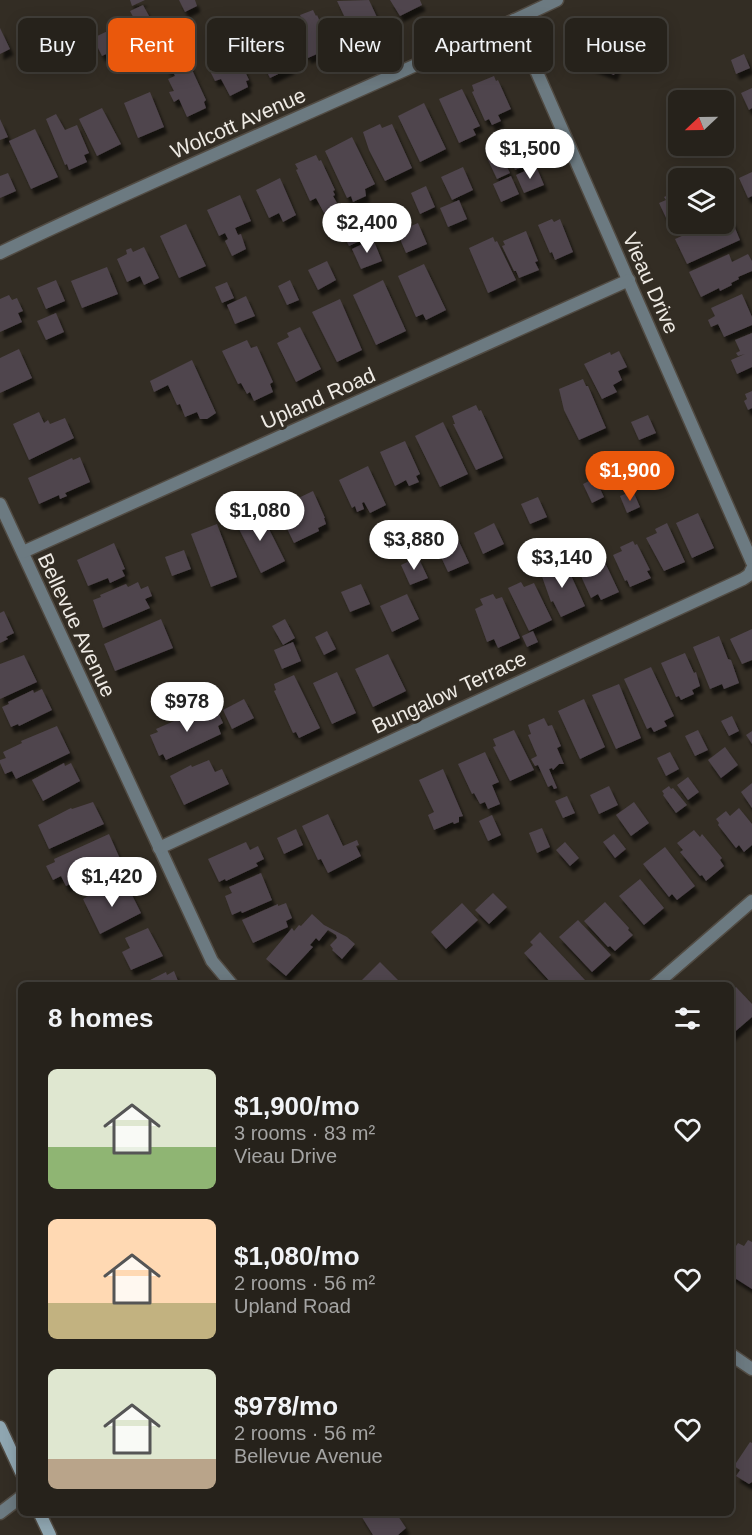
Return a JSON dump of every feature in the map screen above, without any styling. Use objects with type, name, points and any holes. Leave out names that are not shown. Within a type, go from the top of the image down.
[{"type":"main road","points":[[0,1427],[18,1466]]},
{"type":"main road","points":[[41,1516],[50,1535]]},
{"type":"street","name":"Wolcott Avenue","points":[[518,18],[557,0]]},
{"type":"street","name":"Wolcott Avenue","points":[[0,253],[95,207],[414,66]]},
{"type":"street","name":"Vieau Drive","points":[[537,72],[752,562]]},
{"type":"street","name":"Upland Road","points":[[23,552],[629,280]]},
{"type":"street","name":"Bellevue Avenue","points":[[0,504],[212,961],[230,982]]},
{"type":"street","name":"Bungalow Terrace","points":[[159,848],[743,579],[752,569]]},
{"type":"street","points":[[659,982],[752,901]]},
{"type":"street","points":[[734,1357],[752,1369]]},
{"type":"street","points":[[0,1513],[18,1499]]},
{"type":"building","points":[[130,0],[145,0],[132,6]]},
{"type":"building","points":[[179,0],[195,0],[197,6],[185,12]]},
{"type":"building","points":[[369,0],[377,18],[345,18],[337,1]]},
{"type":"building","points":[[390,0],[420,0],[422,5],[400,16]]},
{"type":"building","points":[[143,5],[150,18],[134,18],[130,11]]},
{"type":"building","points":[[313,10],[318,18],[318,54],[308,58],[306,18],[301,18],[300,15]]},
{"type":"building","points":[[0,28],[10,49],[0,54]]},
{"type":"building","points":[[108,31],[108,53],[102,56],[96,44],[96,37]]},
{"type":"building","points":[[744,54],[750,68],[736,74],[731,60]]},
{"type":"building","points":[[173,72],[193,72],[206,100],[204,102],[206,108],[187,117],[179,99],[174,102],[169,92],[174,91],[168,79],[175,76]]},
{"type":"building","points":[[245,72],[249,80],[246,81],[248,87],[230,96],[221,79],[215,81],[211,73]]},
{"type":"building","points":[[267,72],[283,72],[270,78]]},
{"type":"building","points":[[494,76],[511,109],[498,115],[501,121],[492,125],[489,119],[485,121],[472,92],[474,91],[472,85]]},
{"type":"building","points":[[752,88],[752,108],[749,110],[741,93]]},
{"type":"building","points":[[462,89],[480,126],[473,129],[476,135],[459,143],[439,99]]},
{"type":"building","points":[[150,92],[164,127],[138,138],[124,103]]},
{"type":"building","points":[[424,103],[446,149],[420,162],[398,116]]},
{"type":"building","points":[[102,108],[121,144],[97,156],[79,119]]},
{"type":"building","points":[[56,114],[65,130],[77,125],[89,153],[84,155],[87,162],[69,170],[46,119]]},
{"type":"building","points":[[0,119],[8,137],[0,140]]},
{"type":"building","points":[[380,124],[382,128],[392,124],[412,168],[385,181],[369,150],[363,132]]},
{"type":"building","points":[[35,129],[58,177],[31,189],[9,141]]},
{"type":"building","points":[[352,137],[375,184],[365,189],[366,196],[353,202],[351,196],[347,198],[325,151]]},
{"type":"building","points":[[528,148],[534,162],[515,170],[509,156]]},
{"type":"building","points":[[316,155],[319,161],[321,160],[335,190],[333,196],[337,203],[324,213],[316,198],[310,201],[295,164]]},
{"type":"building","points":[[501,155],[510,173],[497,179],[488,160]]},
{"type":"building","points":[[536,166],[544,185],[524,193],[516,175]]},
{"type":"building","points":[[463,167],[473,190],[452,200],[441,177]]},
{"type":"building","points":[[752,172],[752,196],[748,198],[739,178]]},
{"type":"building","points":[[8,173],[16,191],[0,198],[0,176]]},
{"type":"building","points":[[511,176],[519,194],[501,202],[493,184]]},
{"type":"building","points":[[280,178],[296,215],[283,222],[279,213],[269,218],[256,190]]},
{"type":"building","points":[[426,186],[435,207],[420,214],[411,193]]},
{"type":"building","points":[[240,195],[251,221],[235,228],[238,235],[241,234],[246,249],[232,256],[225,241],[228,239],[225,233],[219,236],[207,210]]},
{"type":"building","points":[[668,195],[668,222],[659,203],[666,200],[664,197]]},
{"type":"building","points":[[459,200],[467,219],[448,227],[440,208]]},
{"type":"building","points":[[391,203],[400,223],[384,230],[375,209]]},
{"type":"building","points":[[552,219],[554,222],[560,219],[573,252],[555,260],[538,225]]},
{"type":"building","points":[[353,222],[362,240],[349,246],[340,228]]},
{"type":"building","points":[[418,223],[427,244],[406,253],[397,232]]},
{"type":"building","points":[[186,224],[206,266],[179,278],[160,236]]},
{"type":"building","points":[[734,226],[740,240],[687,264],[675,239],[686,234],[734,234]]},
{"type":"building","points":[[526,231],[538,261],[535,262],[539,270],[519,278],[502,246],[505,245],[503,241]]},
{"type":"building","points":[[493,237],[516,280],[488,293],[469,248]]},
{"type":"building","points":[[373,239],[382,261],[361,269],[352,249]]},
{"type":"building","points":[[144,247],[159,278],[144,285],[140,276],[127,282],[117,259],[127,254],[126,250],[131,248],[133,252]]},
{"type":"building","points":[[729,254],[732,262],[748,254],[752,261],[752,271],[738,277],[739,279],[731,283],[732,285],[720,291],[719,288],[701,297],[689,272]]},
{"type":"building","points":[[327,261],[336,280],[318,290],[308,270]]},
{"type":"building","points":[[424,264],[446,310],[426,320],[423,314],[416,317],[398,276]]},
{"type":"building","points":[[107,267],[118,294],[82,308],[71,281]]},
{"type":"building","points":[[56,280],[65,301],[46,309],[37,288]]},
{"type":"building","points":[[290,280],[299,300],[287,305],[278,286]]},
{"type":"building","points":[[383,280],[406,331],[376,345],[353,295]]},
{"type":"building","points":[[227,282],[234,298],[222,303],[215,287]]},
{"type":"building","points":[[742,294],[752,317],[752,325],[724,337],[718,324],[711,327],[708,320],[715,316],[711,308]]},
{"type":"building","points":[[9,295],[12,300],[17,298],[23,311],[18,313],[22,322],[0,332],[0,299]]},
{"type":"building","points":[[246,296],[255,316],[235,324],[227,305]]},
{"type":"building","points":[[340,299],[362,350],[337,362],[312,312]]},
{"type":"building","points":[[56,313],[64,332],[46,340],[37,321]]},
{"type":"building","points":[[300,327],[321,369],[296,382],[277,343],[289,337],[287,333]]},
{"type":"building","points":[[752,333],[752,367],[737,374],[731,360],[745,354],[738,356],[736,353],[740,351],[735,340]]},
{"type":"building","points":[[247,340],[251,348],[257,346],[273,382],[270,384],[273,392],[254,401],[250,392],[247,394],[241,383],[238,384],[222,351]]},
{"type":"building","points":[[19,349],[32,378],[0,393],[0,358]]},
{"type":"building","points":[[619,351],[627,367],[618,371],[622,380],[613,385],[617,392],[602,399],[584,364],[610,352],[611,355]]},
{"type":"building","points":[[192,360],[216,413],[207,419],[200,419],[197,412],[185,417],[168,385],[154,392],[150,381]]},
{"type":"building","points":[[583,379],[606,428],[579,440],[564,410],[559,389]]},
{"type":"building","points":[[752,391],[752,408],[748,410],[744,401],[747,399],[745,394]]},
{"type":"building","points":[[476,405],[479,411],[481,410],[503,458],[476,470],[453,424],[455,424],[452,416]]},
{"type":"building","points":[[39,412],[44,423],[48,420],[50,424],[65,418],[74,438],[29,460],[13,424]]},
{"type":"building","points":[[648,415],[656,433],[639,440],[631,422]]},
{"type":"building","points":[[443,422],[468,474],[440,487],[415,436]]},
{"type":"building","points":[[405,441],[420,474],[416,476],[419,482],[409,486],[406,480],[395,486],[380,452]]},
{"type":"building","points":[[80,457],[90,482],[65,493],[67,496],[60,499],[59,495],[39,504],[28,478],[72,458],[73,460]]},
{"type":"building","points":[[368,466],[386,505],[370,513],[364,502],[362,503],[364,509],[357,512],[355,506],[352,508],[339,480]]},
{"type":"building","points":[[595,478],[604,497],[592,503],[583,484]]},
{"type":"building","points":[[313,491],[326,524],[318,528],[319,531],[294,543],[278,510]]},
{"type":"building","points":[[633,491],[640,507],[627,513],[620,496]]},
{"type":"building","points":[[538,497],[547,517],[530,524],[521,504]]},
{"type":"building","points":[[260,511],[285,561],[261,573],[236,523]]},
{"type":"building","points":[[698,513],[714,548],[692,558],[676,523]]},
{"type":"building","points":[[494,523],[504,544],[483,554],[474,533]]},
{"type":"building","points":[[667,523],[685,562],[664,571],[646,538],[657,533],[655,529]]},
{"type":"building","points":[[217,524],[237,577],[211,587],[191,534]]},
{"type":"building","points":[[456,535],[469,563],[448,572],[435,544]]},
{"type":"building","points":[[633,541],[635,545],[637,544],[650,570],[647,571],[651,578],[630,587],[613,555],[622,551],[620,547]]},
{"type":"building","points":[[114,543],[125,569],[122,570],[125,576],[110,583],[108,578],[88,586],[77,560]]},
{"type":"building","points":[[184,550],[191,569],[172,576],[165,557]]},
{"type":"building","points":[[600,552],[619,592],[601,600],[598,594],[591,598],[575,563]]},
{"type":"building","points":[[418,557],[428,578],[410,585],[401,565]]},
{"type":"building","points":[[564,560],[585,606],[561,617],[553,601],[551,602],[540,571]]},
{"type":"building","points":[[138,582],[141,589],[148,586],[152,596],[145,599],[150,608],[103,628],[93,600],[126,584],[128,587]]},
{"type":"building","points":[[521,582],[524,587],[534,583],[552,620],[529,631],[508,588]]},
{"type":"building","points":[[361,584],[370,604],[350,612],[341,592]]},
{"type":"building","points":[[407,594],[419,619],[392,632],[380,606]]},
{"type":"building","points":[[493,594],[496,599],[502,597],[520,638],[498,648],[494,639],[487,642],[475,609],[483,605],[480,599]]},
{"type":"building","points":[[4,611],[14,633],[0,643],[0,613]]},
{"type":"building","points":[[161,619],[173,648],[115,671],[104,644]]},
{"type":"building","points":[[285,619],[295,638],[283,645],[272,626]]},
{"type":"building","points":[[752,629],[752,660],[742,664],[730,639]]},
{"type":"building","points":[[327,631],[336,649],[324,655],[315,637]]},
{"type":"building","points":[[533,631],[538,642],[527,647],[522,636]]},
{"type":"building","points":[[719,636],[739,683],[724,689],[722,684],[710,689],[693,647]]},
{"type":"building","points":[[293,642],[301,661],[282,669],[274,650]]},
{"type":"building","points":[[685,653],[694,673],[696,672],[700,686],[692,690],[694,694],[681,700],[679,696],[676,697],[661,663]]},
{"type":"building","points":[[388,654],[406,691],[373,707],[355,669]]},
{"type":"building","points":[[24,655],[37,682],[0,699],[0,664]]},
{"type":"building","points":[[651,667],[674,716],[664,721],[667,726],[654,732],[651,727],[647,729],[624,679]]},
{"type":"building","points":[[337,672],[356,713],[332,724],[313,683]]},
{"type":"building","points":[[294,675],[320,728],[299,738],[296,732],[293,733],[274,691],[276,690],[274,684]]},
{"type":"building","points":[[619,684],[641,738],[616,749],[592,695]]},
{"type":"building","points":[[42,689],[52,710],[19,726],[18,724],[11,727],[2,707],[33,690],[34,693]]},
{"type":"building","points":[[244,699],[254,718],[232,729],[223,710]]},
{"type":"building","points":[[584,699],[605,747],[580,759],[558,711]]},
{"type":"building","points":[[208,706],[211,713],[217,710],[223,723],[218,726],[221,734],[166,760],[163,754],[159,756],[150,735],[158,732],[156,729]]},
{"type":"building","points":[[732,716],[739,731],[729,736],[721,721]]},
{"type":"building","points":[[544,718],[548,726],[552,725],[561,746],[557,748],[564,764],[559,764],[553,770],[549,769],[557,788],[554,789],[552,785],[548,787],[538,765],[535,766],[531,759],[537,756],[528,735],[531,734],[528,725]]},
{"type":"building","points":[[57,726],[70,753],[16,779],[12,771],[5,774],[0,763],[0,760],[6,758],[3,752],[22,743],[21,741]]},
{"type":"building","points":[[514,730],[534,770],[510,781],[493,747],[496,746],[493,739]]},
{"type":"building","points":[[698,730],[708,750],[695,756],[685,736]]},
{"type":"building","points":[[752,731],[752,744],[746,735]]},
{"type":"building","points":[[725,747],[738,765],[721,778],[708,760]]},
{"type":"building","points":[[485,752],[499,782],[492,785],[500,804],[488,809],[485,802],[480,804],[474,793],[472,794],[458,764]]},
{"type":"building","points":[[670,752],[679,769],[666,776],[657,758]]},
{"type":"building","points":[[209,760],[215,772],[222,769],[229,784],[184,805],[170,776],[191,765],[192,767]]},
{"type":"building","points":[[64,763],[65,766],[71,763],[80,781],[43,801],[32,780]]},
{"type":"building","points":[[443,769],[463,816],[459,817],[459,822],[454,824],[453,822],[434,830],[428,815],[434,812],[419,780]]},
{"type":"building","points":[[688,777],[699,792],[688,800],[677,785]]},
{"type":"building","points":[[752,783],[752,808],[741,792]]},
{"type":"building","points":[[609,786],[618,805],[599,814],[590,795]]},
{"type":"building","points":[[669,786],[687,805],[676,813],[663,795],[662,791]]},
{"type":"building","points":[[567,796],[575,813],[563,818],[555,801]]},
{"type":"building","points":[[93,802],[104,824],[49,849],[38,825],[71,808]]},
{"type":"building","points":[[634,802],[649,823],[631,836],[616,815]]},
{"type":"building","points":[[739,808],[752,824],[752,845],[744,852],[739,845],[736,848],[716,819],[726,811],[730,816]]},
{"type":"building","points":[[328,814],[343,846],[357,840],[359,845],[356,846],[361,856],[328,873],[321,859],[318,860],[302,826]]},
{"type":"building","points":[[492,815],[501,835],[488,841],[479,821]]},
{"type":"building","points":[[542,828],[550,847],[537,853],[529,833]]},
{"type":"building","points":[[296,829],[303,845],[284,854],[277,838]]},
{"type":"building","points":[[694,830],[700,837],[702,834],[722,858],[720,860],[724,866],[706,881],[680,852],[683,850],[677,843]]},
{"type":"building","points":[[109,834],[121,861],[66,886],[61,876],[53,880],[46,866],[55,862],[54,859]]},
{"type":"building","points":[[614,834],[626,849],[615,858],[603,842]]},
{"type":"building","points":[[246,842],[250,850],[258,846],[264,859],[256,863],[258,866],[219,882],[208,859]]},
{"type":"building","points":[[565,842],[579,858],[570,866],[556,850]]},
{"type":"building","points":[[665,847],[695,886],[677,900],[672,894],[669,897],[643,864]]},
{"type":"building","points":[[261,873],[272,900],[232,915],[225,896],[232,893],[229,887]]},
{"type":"building","points":[[640,879],[664,908],[644,925],[619,896]]},
{"type":"building","points":[[126,883],[141,913],[100,934],[83,899],[101,889],[104,894]]},
{"type":"building","points":[[493,893],[507,907],[489,924],[475,910]]},
{"type":"building","points":[[605,902],[633,935],[615,951],[610,946],[608,947],[584,921]]},
{"type":"building","points":[[286,903],[292,918],[286,921],[288,927],[253,943],[242,920],[278,904],[278,906]]},
{"type":"building","points":[[462,903],[478,920],[446,949],[431,932]]},
{"type":"building","points":[[312,914],[324,925],[355,944],[342,959],[332,950],[330,945],[337,938],[328,930],[319,941],[316,938],[310,945],[313,947],[286,976],[266,959],[292,928],[294,931]]},
{"type":"building","points":[[578,920],[611,955],[592,972],[559,937]]},
{"type":"building","points":[[148,928],[163,956],[131,970],[122,952],[130,948],[125,938]]},
{"type":"building","points":[[540,932],[585,980],[583,982],[550,982],[524,953],[533,945],[530,942]]},
{"type":"building","points":[[380,962],[400,982],[360,982]]},
{"type":"building","points":[[174,971],[178,982],[146,982],[166,972],[167,975]]},
{"type":"building","points":[[736,987],[752,1004],[752,1017],[734,1033],[734,989]]},
{"type":"building","points":[[748,1240],[752,1242],[752,1289],[734,1278],[734,1249],[738,1243],[744,1246]]},
{"type":"building","points":[[750,1442],[752,1443],[752,1482],[749,1484],[736,1476],[740,1470],[734,1466]]},
{"type":"building","points":[[361,1516],[392,1516],[393,1518],[398,1516],[406,1528],[398,1535],[373,1535]]}]
